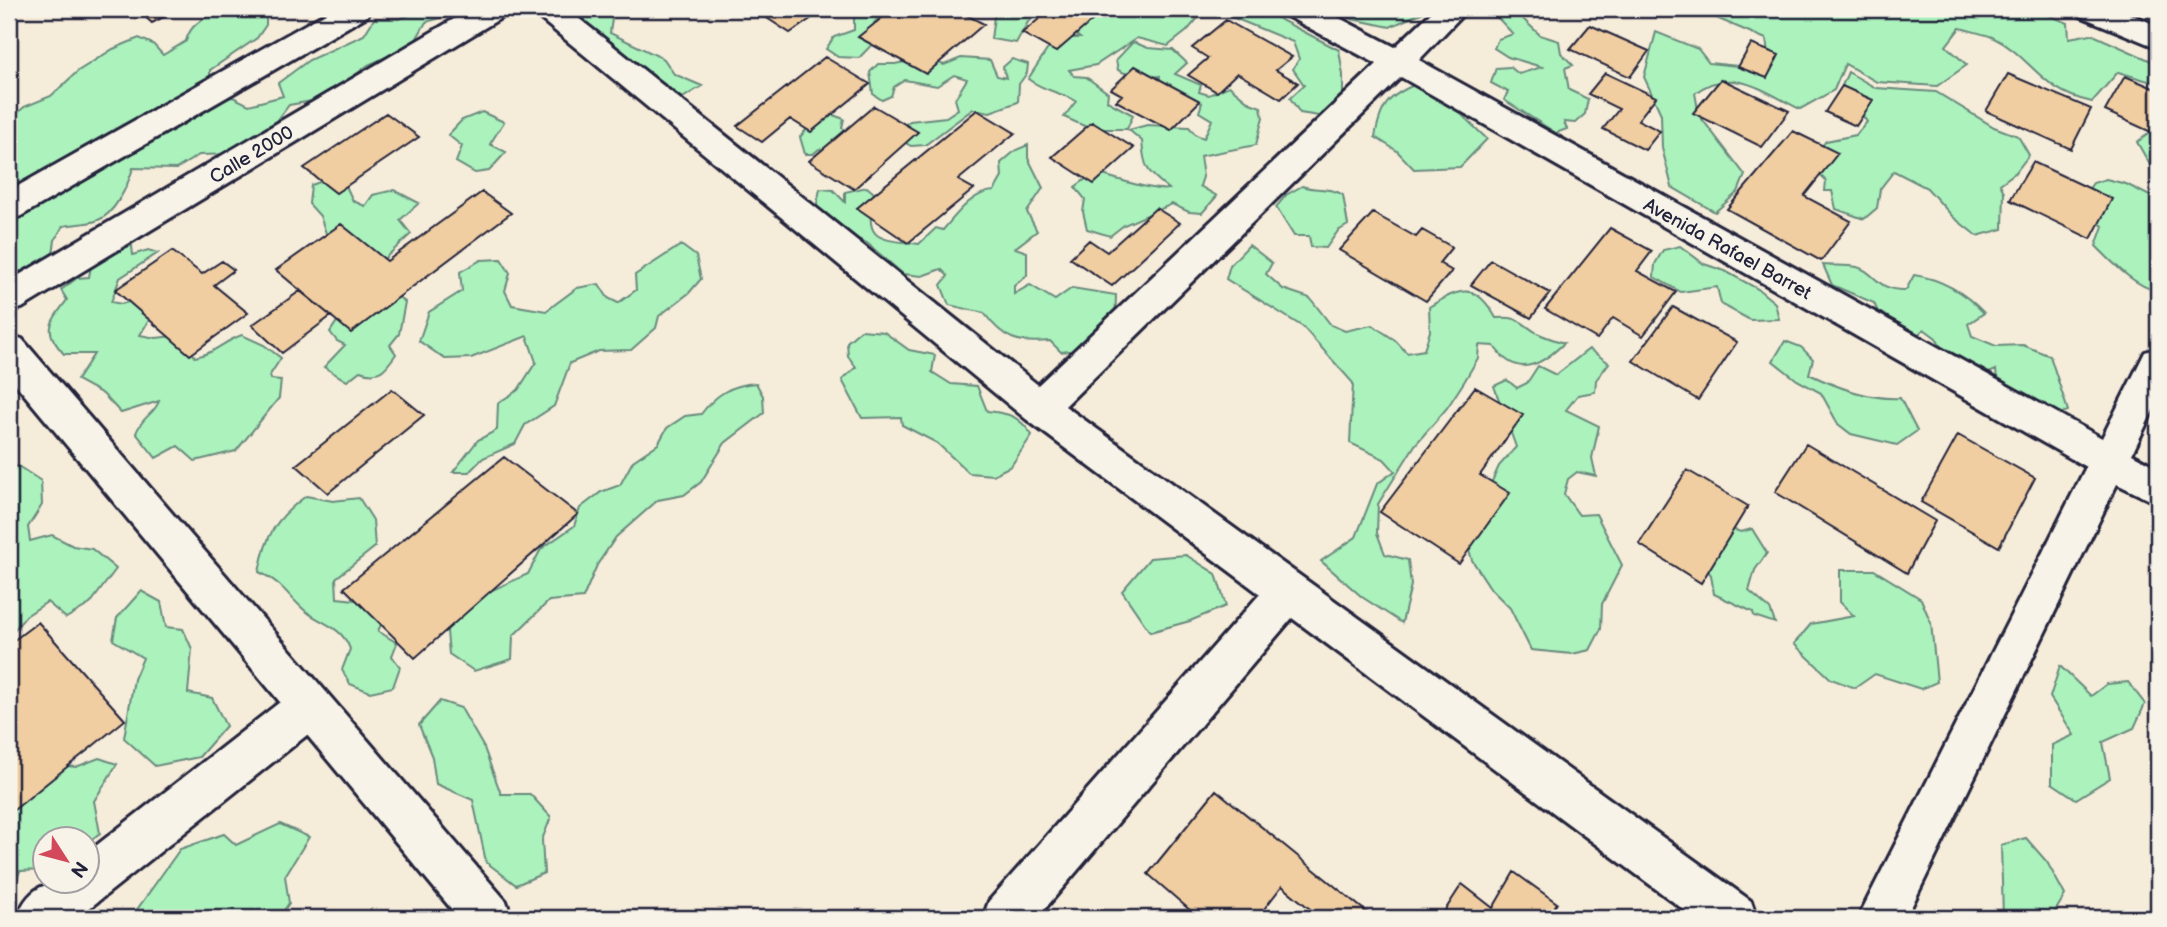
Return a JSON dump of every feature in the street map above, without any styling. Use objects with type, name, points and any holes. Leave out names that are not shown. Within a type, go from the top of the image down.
[{"type":"street","points":[[9,207],[356,9]]},
{"type":"street","name":"Calle 2000","points":[[9,298],[493,9]]},
{"type":"street","points":[[548,9],[1040,408],[1734,918]]},
{"type":"street","name":"Avenida Rafael Barret","points":[[1298,9],[1397,61],[2158,487]]},
{"type":"street","points":[[1040,408],[1453,9]]},
{"type":"street","points":[[2091,9],[2158,38]]},
{"type":"street","points":[[9,349],[489,918]]},
{"type":"street","points":[[1881,918],[2158,363]]},
{"type":"street","points":[[1006,918],[1289,591]]},
{"type":"street","points":[[102,869],[309,706]]},
{"type":"street","points":[[40,918],[69,895]]},
{"type":"green space","points":[[266,9],[266,25],[257,38],[210,70],[210,101],[233,97],[249,105],[283,96],[278,83],[309,60],[364,35],[374,19],[399,19],[425,9],[473,9],[426,22],[413,45],[368,65],[324,99],[289,105],[268,133],[236,154],[199,155],[176,169],[133,168],[115,206],[103,218],[63,226],[55,240],[53,255],[22,271],[9,271],[9,121],[24,107],[51,96],[78,71],[113,49],[139,38],[153,44],[163,55],[186,41],[198,22],[208,17],[231,11]]},
{"type":"green space","points":[[556,9],[605,9],[612,19],[610,33],[664,59],[674,74],[702,86],[676,102],[554,12]]},
{"type":"green space","points":[[854,9],[888,9],[874,23],[885,31],[859,58],[838,57],[826,49],[834,37],[854,30]]},
{"type":"green space","points":[[995,9],[1046,9],[1028,22],[1016,43],[991,39]]},
{"type":"green space","points":[[1115,9],[1260,9],[1339,50],[1343,101],[1325,117],[1300,113],[1290,98],[1304,85],[1293,69],[1299,59],[1293,42],[1222,13],[1203,12],[1187,31],[1168,46],[1137,38],[1096,65],[1069,70],[1074,76],[1086,77],[1108,93],[1107,101],[1133,115],[1127,129],[1091,129],[1064,117],[1076,101],[1028,79],[1047,50],[1065,38],[1080,38],[1071,31],[1082,20],[1105,19]]},
{"type":"green space","points":[[1343,9],[1430,9],[1390,27],[1352,19]]},
{"type":"green space","points":[[1504,9],[1520,16],[1540,35],[1559,41],[1561,53],[1573,65],[1565,68],[1569,90],[1588,99],[1585,114],[1575,123],[1564,122],[1567,129],[1556,133],[1504,100],[1508,92],[1491,83],[1496,68],[1510,67],[1519,74],[1542,67],[1508,57],[1494,48],[1498,39],[1513,34],[1495,15]]},
{"type":"green space","points":[[1695,9],[2033,9],[2068,23],[2069,38],[2091,34],[2158,64],[2158,84],[2118,72],[2092,102],[2074,97],[2048,82],[2006,45],[1992,37],[1960,28],[1946,46],[1967,65],[1937,86],[1877,82],[1845,64],[1834,90],[1800,109],[1748,84],[1722,81],[1695,93],[1699,115],[1745,175],[1738,192],[1715,212],[1672,187],[1662,148],[1661,114],[1644,77],[1656,32],[1698,49],[1709,63],[1757,68],[1769,61],[1766,39]]},
{"type":"green space","points":[[1133,42],[1148,48],[1173,50],[1187,63],[1175,74],[1201,85],[1199,92],[1209,95],[1229,86],[1250,103],[1261,107],[1263,117],[1256,145],[1200,156],[1203,177],[1200,186],[1217,196],[1202,213],[1189,212],[1172,204],[1124,225],[1110,236],[1087,229],[1083,212],[1085,199],[1075,187],[1094,173],[1143,186],[1169,189],[1148,170],[1142,141],[1129,130],[1147,125],[1189,127],[1196,135],[1204,138],[1212,120],[1199,112],[1202,103],[1180,98],[1159,86],[1160,76],[1138,79],[1118,70],[1116,60]]},
{"type":"green space","points":[[924,58],[944,65],[961,58],[990,60],[997,76],[1006,78],[1003,67],[1012,59],[1028,64],[1027,73],[1019,84],[1018,102],[990,112],[973,109],[925,145],[911,146],[892,135],[910,121],[946,117],[958,109],[955,99],[967,79],[954,75],[937,86],[905,80],[894,87],[891,96],[882,100],[873,94],[870,72],[878,64],[895,64]]},
{"type":"green space","points":[[1848,72],[1876,88],[1936,92],[1994,127],[2018,136],[2029,155],[2016,172],[2000,184],[2004,192],[2003,229],[1977,236],[1953,217],[1927,188],[1894,171],[1880,189],[1877,208],[1864,219],[1836,209],[1832,191],[1825,191],[1826,181],[1808,164],[1826,141],[1856,135],[1867,122],[1842,86]]},
{"type":"green space","points":[[1421,82],[1438,92],[1487,139],[1460,167],[1414,169],[1397,151],[1375,137],[1380,116],[1388,102],[1401,91]]},
{"type":"green space","points":[[822,111],[844,119],[842,128],[853,134],[835,152],[819,149],[813,154],[805,154],[800,137]]},
{"type":"green space","points":[[482,112],[504,122],[490,144],[506,152],[489,171],[475,173],[456,162],[462,146],[448,135],[462,120]]},
{"type":"green space","points":[[2151,132],[2158,132],[2158,179],[2137,142]]},
{"type":"green space","points":[[1028,145],[1028,158],[1043,188],[1027,212],[1037,231],[1015,248],[1027,252],[1027,275],[1014,286],[1014,294],[1030,285],[1055,300],[1072,288],[1116,295],[1115,326],[1094,348],[1061,352],[1050,341],[1020,341],[1005,335],[984,313],[949,305],[941,285],[948,276],[941,269],[922,276],[903,274],[867,243],[832,227],[816,208],[820,189],[833,190],[845,202],[845,192],[867,187],[874,193],[871,221],[877,235],[892,241],[919,244],[936,228],[943,230],[959,211],[979,195],[994,191],[1002,177],[1001,163],[1016,150]]},
{"type":"green space","points":[[341,175],[353,201],[365,206],[373,195],[394,190],[419,203],[400,220],[411,234],[384,259],[330,245],[320,216],[309,204],[311,185]]},
{"type":"green space","points":[[2106,179],[2126,184],[2158,200],[2158,249],[2155,252],[2158,256],[2158,291],[2132,279],[2096,246],[2103,226],[2076,207],[2093,183]]},
{"type":"green space","points":[[1302,186],[1343,195],[1348,225],[1338,231],[1326,248],[1311,247],[1309,236],[1294,236],[1276,207],[1286,195]]},
{"type":"green space","points":[[681,245],[696,256],[701,279],[689,293],[659,316],[656,328],[631,350],[599,351],[570,363],[554,406],[525,425],[515,444],[483,458],[469,472],[453,472],[478,440],[497,430],[498,403],[518,390],[536,362],[527,336],[471,358],[445,359],[419,341],[429,312],[462,291],[460,272],[481,260],[501,259],[510,273],[505,291],[512,305],[546,311],[577,288],[599,284],[608,298],[618,303],[636,290],[635,275]]},
{"type":"green space","points":[[1249,245],[1272,263],[1266,274],[1283,289],[1310,298],[1331,325],[1345,331],[1372,325],[1395,340],[1407,353],[1424,350],[1430,331],[1429,307],[1459,292],[1474,293],[1482,298],[1496,318],[1515,319],[1537,333],[1564,343],[1546,358],[1529,366],[1511,363],[1494,346],[1479,345],[1478,358],[1464,382],[1447,408],[1415,445],[1378,504],[1377,533],[1385,554],[1408,560],[1411,585],[1402,623],[1362,597],[1321,561],[1356,537],[1377,484],[1395,471],[1384,459],[1350,443],[1353,383],[1303,327],[1226,279],[1230,265]]},
{"type":"green space","points":[[132,246],[133,255],[148,250],[158,253],[120,278],[111,302],[122,304],[140,298],[157,307],[140,335],[156,338],[182,335],[195,357],[242,335],[264,345],[281,358],[270,375],[271,379],[281,380],[279,398],[236,451],[195,461],[178,446],[156,458],[136,433],[159,401],[121,413],[103,394],[77,380],[94,354],[64,354],[53,339],[51,327],[67,300],[61,290],[77,278],[89,277],[92,260],[113,249]]},
{"type":"green space","points":[[1680,246],[1704,264],[1725,271],[1758,289],[1775,303],[1779,319],[1750,320],[1721,304],[1717,287],[1681,292],[1654,277],[1655,264],[1663,250]]},
{"type":"green space","points":[[1823,265],[1863,269],[1888,288],[1896,290],[1906,290],[1914,275],[1952,288],[1984,313],[1968,324],[1972,336],[1996,346],[2023,345],[2050,356],[2068,411],[2046,419],[1999,401],[1996,370],[1975,379],[1950,365],[1936,338],[1924,329],[1909,344],[1884,326],[1874,303],[1832,285]]},
{"type":"green space","points":[[385,287],[405,302],[399,334],[390,345],[396,354],[381,371],[372,374],[360,371],[347,381],[324,367],[345,345],[337,341],[330,332],[351,300]]},
{"type":"green space","points":[[861,330],[884,332],[909,350],[935,355],[932,372],[951,384],[977,386],[987,411],[1007,414],[1023,424],[1032,435],[1011,466],[993,475],[969,473],[937,443],[902,425],[901,417],[862,418],[842,380],[856,367],[848,356],[847,342]]},
{"type":"green space","points":[[1785,341],[1801,347],[1813,359],[1809,374],[1853,392],[1900,398],[1917,431],[1897,445],[1851,434],[1838,424],[1821,393],[1797,380],[1773,361]]},
{"type":"green space","points":[[1589,349],[1609,363],[1596,380],[1595,392],[1578,395],[1566,410],[1599,426],[1592,458],[1596,476],[1577,472],[1568,479],[1564,494],[1579,515],[1596,514],[1622,565],[1602,604],[1601,629],[1590,650],[1572,654],[1531,650],[1510,608],[1491,589],[1472,560],[1461,522],[1482,503],[1499,466],[1516,447],[1494,386],[1507,380],[1517,388],[1527,383],[1538,366],[1556,375]]},
{"type":"green space","points":[[756,383],[763,396],[764,413],[725,443],[701,482],[684,495],[658,500],[616,537],[597,565],[583,598],[549,601],[513,636],[512,659],[474,671],[449,654],[446,620],[470,600],[528,574],[541,549],[574,526],[580,508],[601,492],[620,485],[633,461],[658,444],[667,428],[685,416],[701,414],[712,401],[725,392]]},
{"type":"green space","points":[[18,466],[41,481],[42,505],[28,527],[30,541],[52,535],[73,546],[92,549],[116,569],[90,604],[66,618],[47,602],[26,616],[9,636],[9,467]]},
{"type":"green space","points":[[306,496],[333,501],[359,498],[373,520],[375,547],[336,578],[337,598],[375,602],[386,614],[378,631],[397,643],[392,656],[400,667],[393,687],[370,692],[350,684],[342,670],[350,649],[341,634],[308,613],[278,584],[259,572],[265,548],[279,520]]},
{"type":"green space","points":[[1721,526],[1741,532],[1752,529],[1767,553],[1755,570],[1749,591],[1770,609],[1775,623],[1754,616],[1753,612],[1714,594],[1711,575],[1697,556]]},
{"type":"green space","points":[[1186,555],[1216,574],[1226,606],[1190,621],[1150,632],[1122,591],[1150,558]]},
{"type":"green space","points":[[1840,570],[1874,570],[1921,599],[1931,623],[1937,682],[1921,689],[1875,674],[1855,688],[1831,679],[1794,644],[1811,624],[1854,616],[1840,602]]},
{"type":"green space","points":[[141,591],[161,602],[166,627],[183,629],[192,649],[188,693],[212,698],[226,726],[199,757],[155,766],[124,738],[134,679],[143,658],[113,640],[117,618]]},
{"type":"green space","points":[[2060,666],[2091,696],[2107,684],[2128,682],[2145,704],[2134,728],[2103,742],[2110,778],[2076,799],[2052,783],[2052,745],[2074,735],[2050,697]]},
{"type":"green space","points":[[440,701],[461,708],[484,748],[501,794],[530,794],[551,817],[542,840],[544,873],[516,885],[486,862],[473,800],[436,784],[432,757],[419,725]]},
{"type":"green space","points":[[99,758],[117,764],[94,801],[98,825],[32,825],[32,871],[20,871],[9,897],[9,778],[31,762],[76,767]]},
{"type":"green space","points":[[280,824],[309,837],[285,876],[289,903],[279,918],[131,918],[180,849],[224,834],[236,845]]},
{"type":"green space","points":[[2026,838],[2047,862],[2065,895],[2051,918],[2003,918],[2001,845]]},
{"type":"building","points":[[136,9],[179,9],[152,23]]},
{"type":"building","points":[[753,9],[825,9],[790,33]]},
{"type":"building","points":[[893,9],[955,9],[984,24],[926,74],[858,37]]},
{"type":"building","points":[[1051,9],[1094,9],[1101,13],[1056,52],[1022,33]]},
{"type":"building","points":[[1226,20],[1292,57],[1276,70],[1298,83],[1281,99],[1237,73],[1217,92],[1188,75],[1208,58],[1192,48]]},
{"type":"building","points":[[1590,25],[1649,51],[1630,77],[1570,49]]},
{"type":"building","points":[[1751,44],[1779,55],[1767,78],[1738,67]]},
{"type":"building","points":[[825,57],[870,84],[811,132],[790,119],[762,142],[737,126]]},
{"type":"building","points":[[1135,66],[1200,101],[1171,130],[1116,101],[1122,95],[1111,89]]},
{"type":"building","points":[[1605,73],[1656,97],[1638,120],[1660,131],[1645,150],[1603,129],[1619,109],[1588,94]]},
{"type":"building","points":[[2008,74],[2091,109],[2071,149],[1986,111]]},
{"type":"building","points":[[2125,76],[2158,90],[2158,119],[2151,132],[2105,111]]},
{"type":"building","points":[[1721,79],[1789,111],[1762,147],[1693,113]]},
{"type":"building","points":[[1842,86],[1873,100],[1856,126],[1825,112]]},
{"type":"building","points":[[874,106],[918,132],[854,189],[809,161]]},
{"type":"building","points":[[977,110],[1015,133],[958,180],[974,189],[908,243],[857,208]]},
{"type":"building","points":[[386,113],[419,137],[336,193],[304,168]]},
{"type":"building","points":[[1092,122],[1134,148],[1094,184],[1052,157]]},
{"type":"building","points":[[1793,131],[1838,153],[1804,196],[1851,221],[1821,261],[1727,209]]},
{"type":"building","points":[[2033,162],[2112,199],[2091,239],[2010,200]]},
{"type":"building","points":[[482,192],[511,213],[351,333],[276,270],[341,224],[387,261]]},
{"type":"building","points":[[1156,208],[1180,223],[1112,286],[1070,258],[1089,240],[1107,252]]},
{"type":"building","points":[[1373,213],[1416,237],[1422,230],[1452,247],[1439,263],[1452,271],[1426,301],[1339,250]]},
{"type":"building","points":[[1610,228],[1652,251],[1637,271],[1676,292],[1643,336],[1613,318],[1597,339],[1545,309]]},
{"type":"building","points":[[172,251],[202,274],[222,261],[234,270],[214,285],[248,313],[190,355],[115,290]]},
{"type":"building","points":[[1491,260],[1550,293],[1531,318],[1471,285]]},
{"type":"building","points":[[300,291],[331,316],[282,353],[252,325]]},
{"type":"building","points":[[1673,307],[1737,342],[1698,400],[1633,361]]},
{"type":"building","points":[[1475,387],[1523,415],[1480,475],[1510,493],[1459,564],[1380,512]]},
{"type":"building","points":[[392,389],[424,415],[328,493],[296,465]]},
{"type":"building","points":[[1958,435],[2035,478],[1999,547],[1921,502]]},
{"type":"building","points":[[1806,444],[1935,521],[1907,573],[1775,492]]},
{"type":"building","points":[[504,457],[578,514],[415,658],[344,588]]},
{"type":"building","points":[[1687,470],[1748,506],[1701,583],[1639,544]]},
{"type":"building","points":[[38,622],[125,720],[9,814],[9,644]]},
{"type":"building","points":[[1216,790],[1374,918],[1321,918],[1282,886],[1257,918],[1199,918],[1148,874]]},
{"type":"building","points":[[1514,872],[1557,903],[1548,918],[1440,918],[1462,884],[1493,908]]}]
